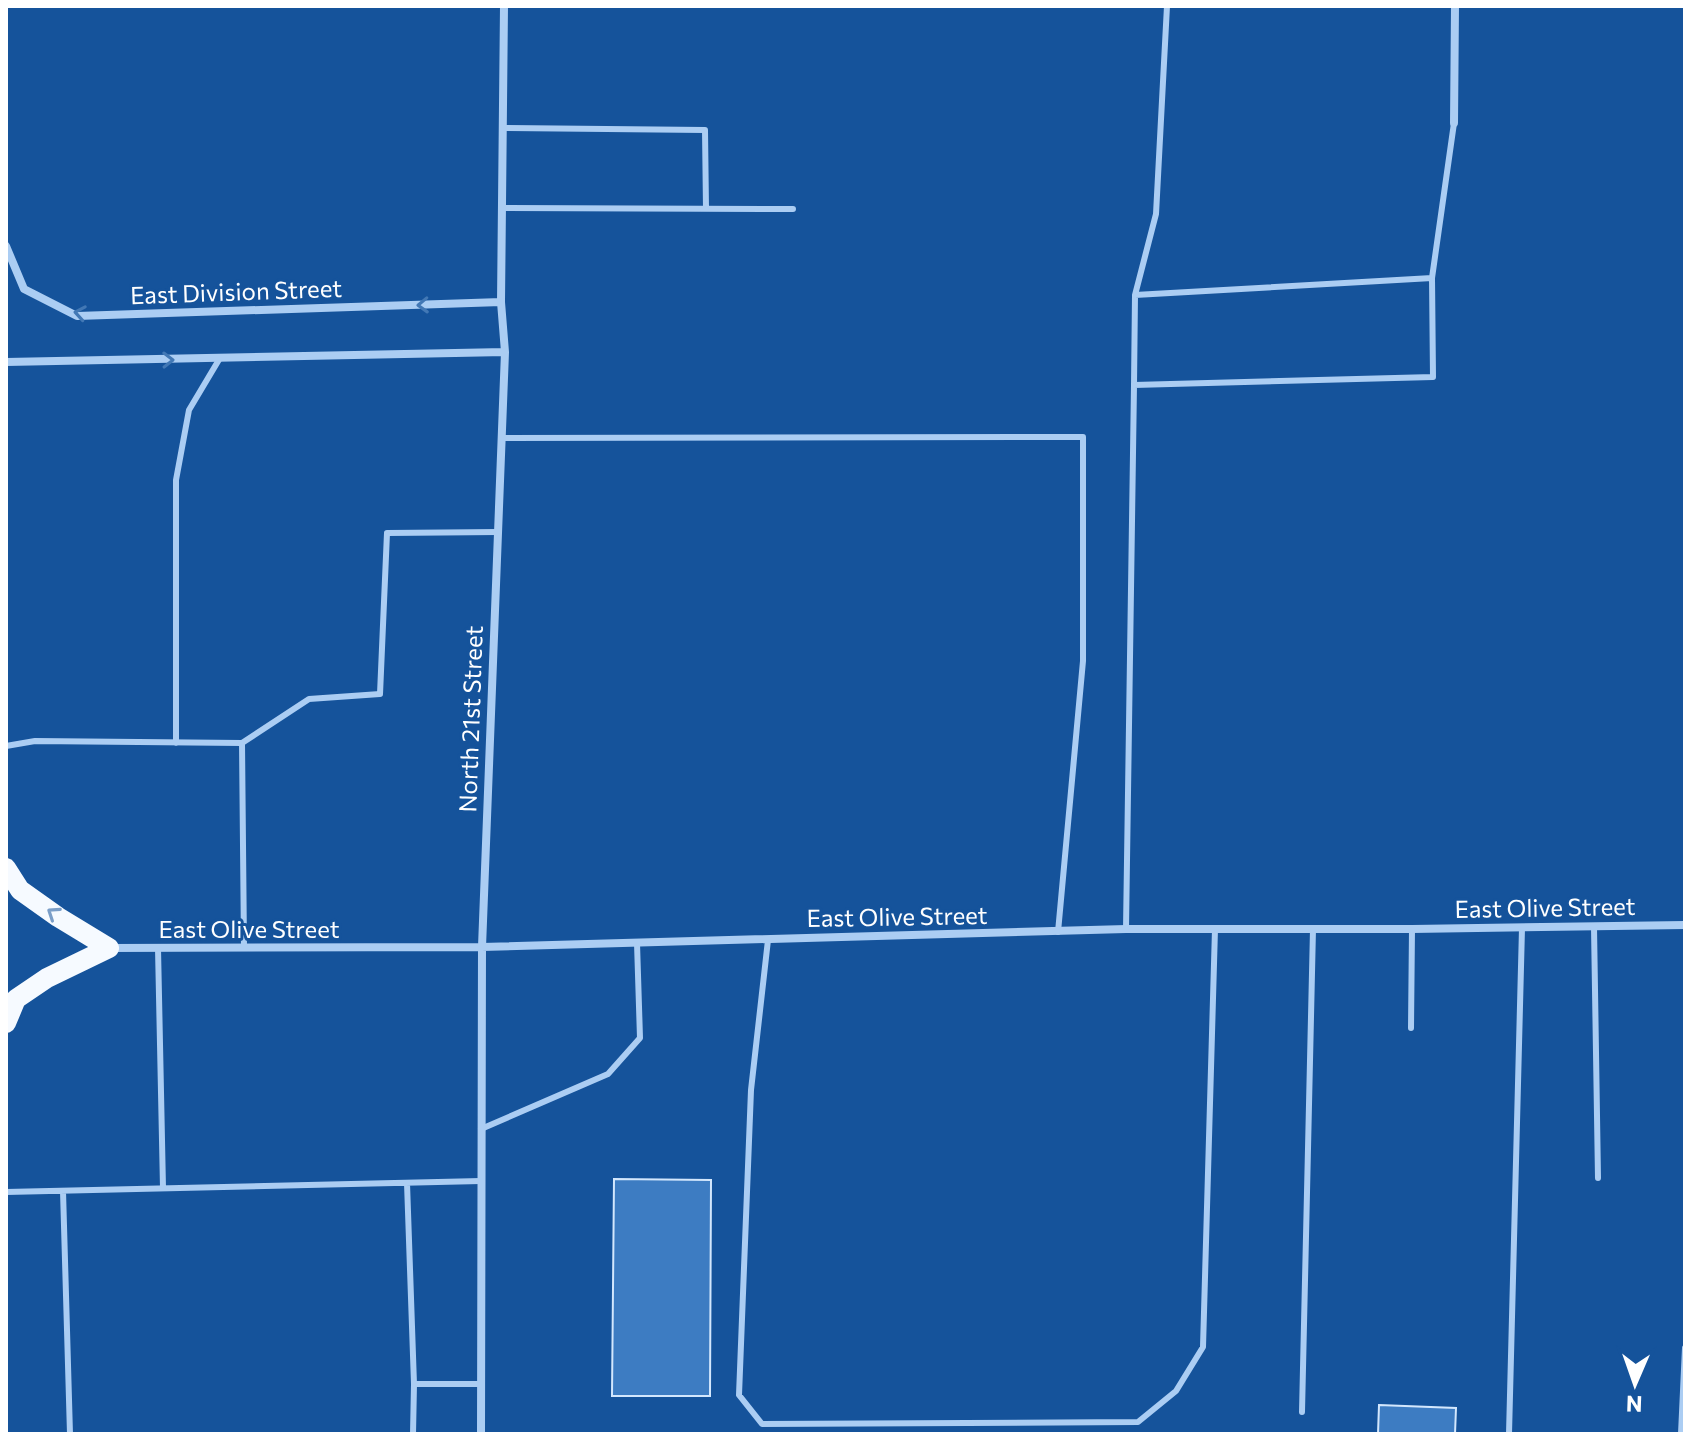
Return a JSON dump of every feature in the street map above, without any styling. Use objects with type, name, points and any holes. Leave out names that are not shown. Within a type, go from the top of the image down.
[{"type":"main road","points":[[6,868],[20,890],[109,948]]},
{"type":"main road","points":[[6,1023],[16,999],[47,978],[109,948]]},
{"type":"street","name":"North 21st Street","points":[[481,1434],[482,947],[505,352],[501,302],[504,6]]},
{"type":"street","points":[[1454,123],[1455,6]]},
{"type":"street","name":"East Division Street","points":[[6,246],[24,289],[77,316],[501,302]]},
{"type":"street","points":[[6,362],[505,352]]},
{"type":"street","name":"East Olive Street","points":[[109,948],[482,947],[1126,929],[1685,925]]},
{"type":"lane","points":[[1126,929],[1135,295],[1156,214],[1167,6]]},
{"type":"lane","points":[[1134,385],[1433,377],[1432,278],[1454,123]]},
{"type":"lane","points":[[503,128],[705,130],[706,209]]},
{"type":"lane","points":[[502,208],[793,209]]},
{"type":"lane","points":[[1135,295],[1432,278]]},
{"type":"lane","points":[[176,743],[176,480],[189,410],[220,358]]},
{"type":"lane","points":[[501,438],[1083,437],[1083,661],[1058,932]]},
{"type":"lane","points":[[6,746],[35,741],[242,743],[309,699],[380,694],[387,533],[498,532]]},
{"type":"lane","points":[[242,743],[244,947]]},
{"type":"lane","points":[[1594,927],[1598,1178]]},
{"type":"lane","points":[[1509,1434],[1522,928]]},
{"type":"lane","points":[[768,940],[751,1090],[739,1395],[762,1424],[1138,1422],[1176,1391],[1203,1347],[1215,929]]},
{"type":"lane","points":[[1302,1412],[1313,929]]},
{"type":"lane","points":[[1411,1028],[1412,929]]},
{"type":"lane","points":[[481,1129],[608,1074],[640,1038],[637,943]]},
{"type":"lane","points":[[158,948],[163,1188]]},
{"type":"lane","points":[[6,1192],[481,1181]]},
{"type":"lane","points":[[407,1183],[413,1434]]},
{"type":"lane","points":[[63,1191],[70,1434]]},
{"type":"lane","points":[[1681,1434],[1685,1348]]},
{"type":"lane","points":[[414,1384],[481,1384]]},
{"type":"building","points":[[614,1179],[711,1180],[710,1396],[612,1396]]},
{"type":"building","points":[[1379,1405],[1456,1408],[1455,1434],[1378,1434]]}]
